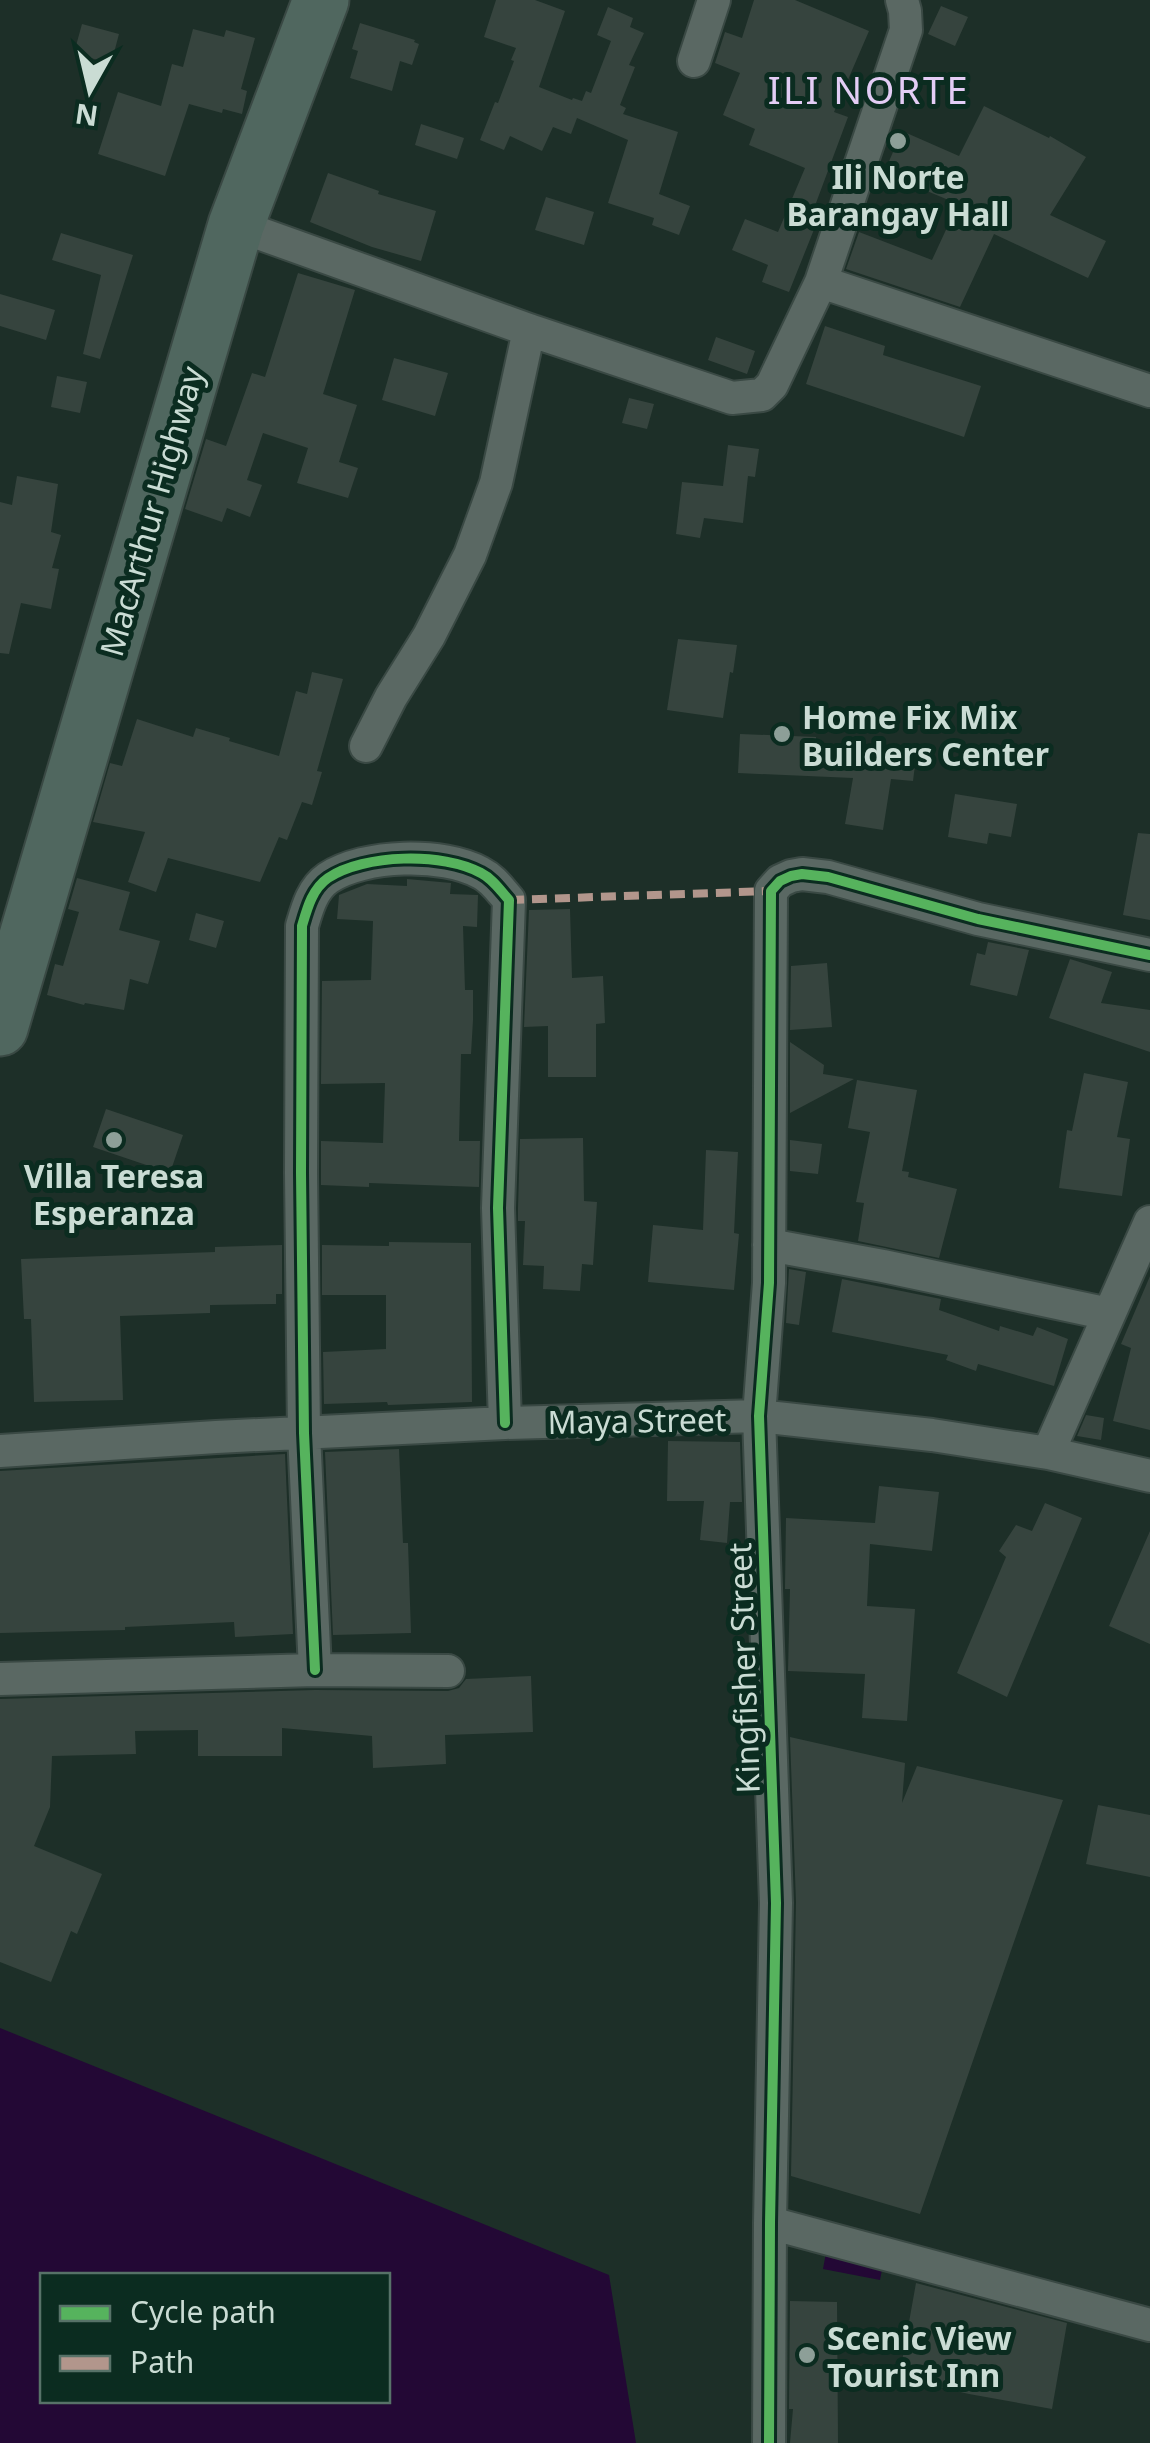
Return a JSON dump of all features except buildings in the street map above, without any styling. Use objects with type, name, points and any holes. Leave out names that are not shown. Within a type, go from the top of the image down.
[{"type":"highway","name":"MacArthur Highway","points":[[0,1028],[236,225],[320,0]]},
{"type":"street","points":[[694,61],[714,0]]},
{"type":"street","points":[[236,225],[732,398],[762,395],[772,385],[822,282],[903,39],[906,11],[902,0]]},
{"type":"street","points":[[822,282],[1150,391]]},
{"type":"street","points":[[366,746],[470,555],[496,483],[529,330]]},
{"type":"street","points":[[315,1670],[304,1432],[302,926],[308,904],[326,879],[349,868],[377,861],[435,859],[482,873],[508,900],[498,1208],[505,1423]]},
{"type":"street","name":"Kingfisher Street","points":[[769,2443],[776,1903],[759,1416],[769,1283],[771,891],[791,876],[828,878],[978,919],[1150,955]]},
{"type":"street","points":[[1048,1453],[1150,1222]]},
{"type":"street","points":[[769,1245],[1109,1314]]},
{"type":"street","name":"Maya Street","points":[[0,1451],[304,1432],[759,1416],[932,1435],[1048,1453],[1150,1476]]},
{"type":"street","points":[[0,1679],[315,1670],[448,1671]]},
{"type":"street","points":[[770,2223],[1150,2325]]},
{"type":"shaded area","points":[[0,2028],[609,2275],[636,2443],[0,2443]]},
{"type":"shaded area","points":[[827,2247],[884,2259],[880,2280],[823,2269]]},
{"type":"marked path","points":[[509,900],[771,891]]},
{"type":"cycle path","points":[[315,1670],[304,1433],[302,926],[322,883],[362,864],[425,859],[465,866],[485,875],[509,900],[498,1208],[505,1423]]},
{"type":"cycle path","points":[[769,2443],[776,1903],[759,1416],[769,1283],[771,891],[791,876],[828,877],[978,919],[1150,955]]},
{"type":"place","name":"Ili Norte Barangay Hall","points":[[898,141]]},
{"type":"place","name":"Home Fix Mix Builders Center","points":[[782,734]]},
{"type":"place","name":"Villa Teresa Esperanza","points":[[114,1140]]},
{"type":"place","name":"Scenic View Tourist Inn","points":[[807,2355]]},
{"type":"district","name":"ILI NORTE","points":[[869,89]]}]
